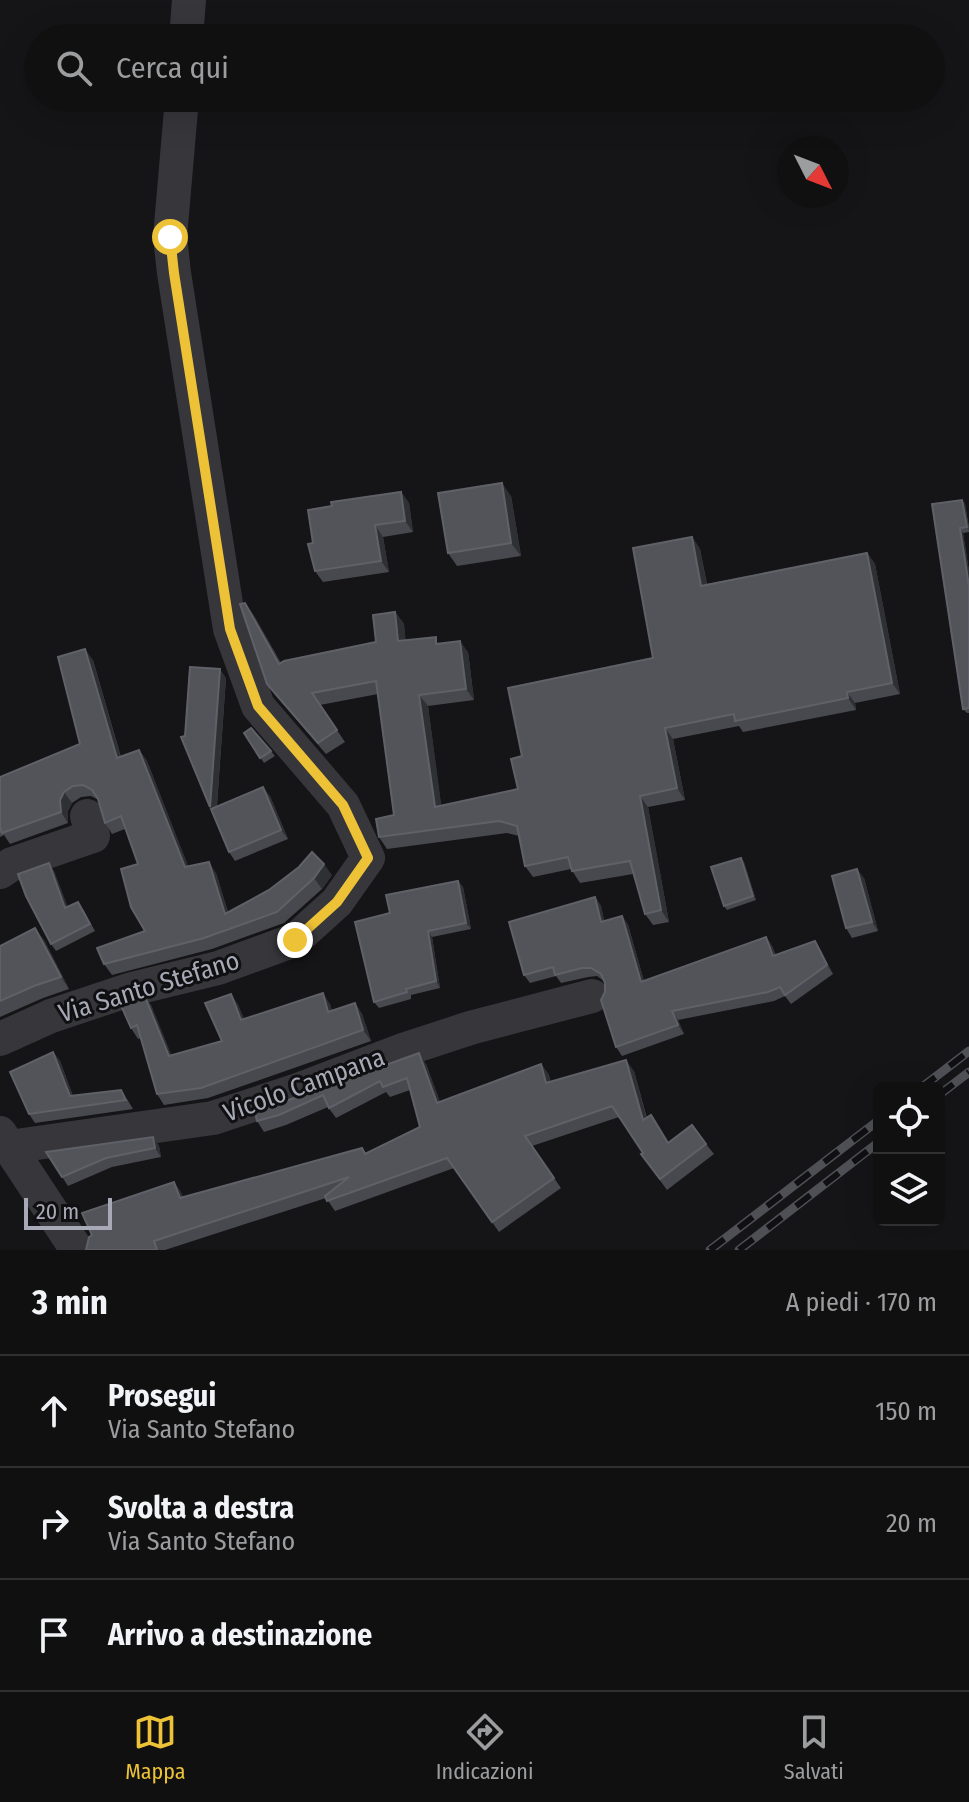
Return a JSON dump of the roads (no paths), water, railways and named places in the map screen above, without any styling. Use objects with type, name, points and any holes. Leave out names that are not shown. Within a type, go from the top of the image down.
[{"type":"street","points":[[187,24],[189,0]]},
{"type":"street","name":"Via Santo Stefano","points":[[0,1039],[51,1016],[118,993],[218,968],[295,940],[337,902],[368,858],[343,805],[258,706],[230,629],[170,237],[181,112]]},
{"type":"street","points":[[0,872],[12,864],[93,836],[87,816]]},
{"type":"street","name":"Vicolo Campana","points":[[4,1140],[213,1118],[430,1041],[592,996]]},
{"type":"street","points":[[4,1140],[77,1250]]},
{"type":"railway","points":[[929,1082],[969,1051]]},
{"type":"railway","points":[[945,1090],[969,1072]]},
{"type":"railway","points":[[710,1250],[873,1125]]},
{"type":"railway","points":[[739,1250],[873,1147]]}]
